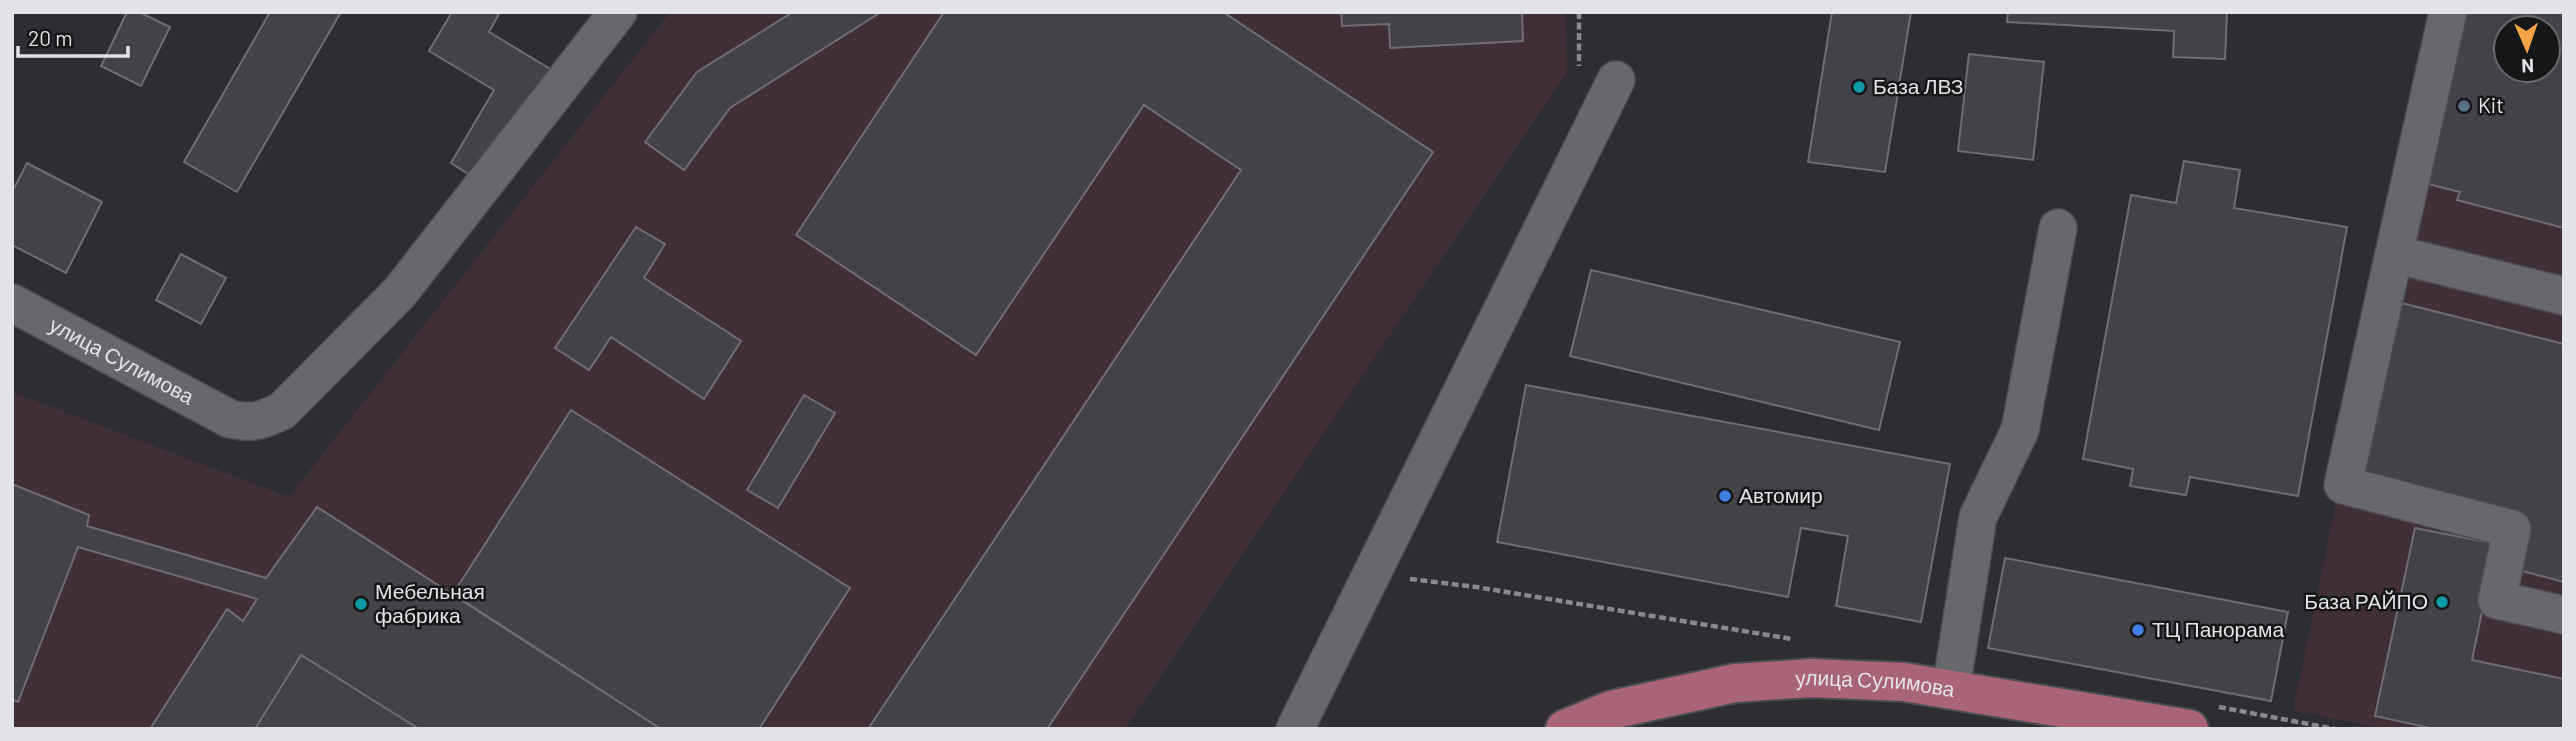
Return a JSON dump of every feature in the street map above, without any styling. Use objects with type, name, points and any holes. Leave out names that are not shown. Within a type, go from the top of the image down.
[{"type":"main road","name":"улица Сулимова","points":[[1566,729],[1611,710],[1735,683],[1811,678],[1904,682],[2189,729]]},
{"type":"street","name":"улица Сулимова","points":[[12,303],[230,419],[248,423],[264,420],[282,411],[400,292],[618,12]]},
{"type":"street","points":[[2448,12],[2343,485],[2512,529],[2497,600],[2564,615]]},
{"type":"street","points":[[1294,729],[1616,80]]},
{"type":"street","points":[[1951,689],[1978,517],[2020,430],[2058,228]]},
{"type":"street","points":[[2395,254],[2564,296]]},
{"type":"path","points":[[1371,575],[1476,587],[1803,641]]},
{"type":"shaded area","points":[[670,12],[1565,12],[1567,72],[1125,729],[12,729],[12,392],[289,497]]},
{"type":"shaded area","points":[[2435,28],[2492,62],[2492,84],[2562,84],[2564,62],[2564,729],[2386,729],[2293,710]]},
{"type":"building","points":[[127,12],[139,12],[170,27],[141,86],[101,66]]},
{"type":"building","points":[[270,12],[341,12],[237,192],[184,162]]},
{"type":"building","points":[[452,12],[500,12],[489,32],[552,70],[484,184],[451,163],[494,90],[429,51]]},
{"type":"building","points":[[793,12],[881,12],[730,108],[684,170],[645,142],[697,72]]},
{"type":"building","points":[[944,12],[1223,12],[1433,152],[1047,729],[868,729],[1241,170],[1144,105],[976,355],[796,235]]},
{"type":"building","points":[[1341,12],[1522,12],[1523,41],[1390,48],[1389,24],[1342,26]]},
{"type":"building","name":"База ЛВЗ","points":[[1832,12],[1911,12],[1885,172],[1808,162]]},
{"type":"building","points":[[2008,12],[2227,12],[2225,59],[2173,57],[2174,31],[2007,22]]},
{"type":"building","points":[[2460,12],[2564,12],[2564,228],[2457,200],[2460,192],[2416,181]]},
{"type":"building","points":[[1969,54],[2044,62],[2033,160],[1958,151]]},
{"type":"building","points":[[2184,161],[2240,170],[2234,208],[2347,227],[2298,496],[2190,477],[2186,495],[2130,486],[2133,469],[2083,459],[2131,195],[2176,203]]},
{"type":"building","points":[[27,163],[102,202],[66,273],[12,245],[12,192]]},
{"type":"building","points":[[636,227],[665,244],[644,278],[741,341],[704,399],[611,337],[589,370],[555,348]]},
{"type":"building","points":[[181,254],[226,278],[201,324],[156,300]]},
{"type":"building","points":[[1591,270],[1900,342],[1879,430],[1570,356]]},
{"type":"building","points":[[2402,303],[2564,344],[2564,582],[2514,569],[2527,517],[2358,475]]},
{"type":"building","name":"Автомир","points":[[1526,385],[1950,464],[1921,622],[1836,606],[1848,536],[1801,528],[1788,597],[1497,542]]},
{"type":"building","points":[[804,395],[835,413],[778,508],[747,490]]},
{"type":"building","points":[[571,410],[850,588],[759,729],[661,729],[453,594]]},
{"type":"building","name":"Мебельная фабрика","points":[[12,484],[89,515],[87,526],[266,578],[317,507],[661,729],[419,729],[301,655],[255,729],[150,729],[227,609],[243,621],[257,599],[78,547],[18,702],[12,700]]},
{"type":"building","name":"База РАЙПО","points":[[2415,528],[2496,544],[2472,660],[2564,679],[2564,729],[2435,729],[2375,716]]},
{"type":"building","name":"ТЦ Панорама","points":[[2005,558],[2288,612],[2271,701],[1988,648]]},
{"type":"building","points":[[301,655],[419,729],[255,729]]},
{"type":"place","name":"База ЛВЗ","points":[[1859,87]]},
{"type":"place","name":"Kit","points":[[2464,106]]},
{"type":"place","name":"Автомир","points":[[1725,496]]},
{"type":"place","name":"База РАЙПО","points":[[2442,602]]},
{"type":"place","name":"Мебельная фабрика","points":[[361,604]]},
{"type":"place","name":"ТЦ Панорама","points":[[2138,630]]}]
